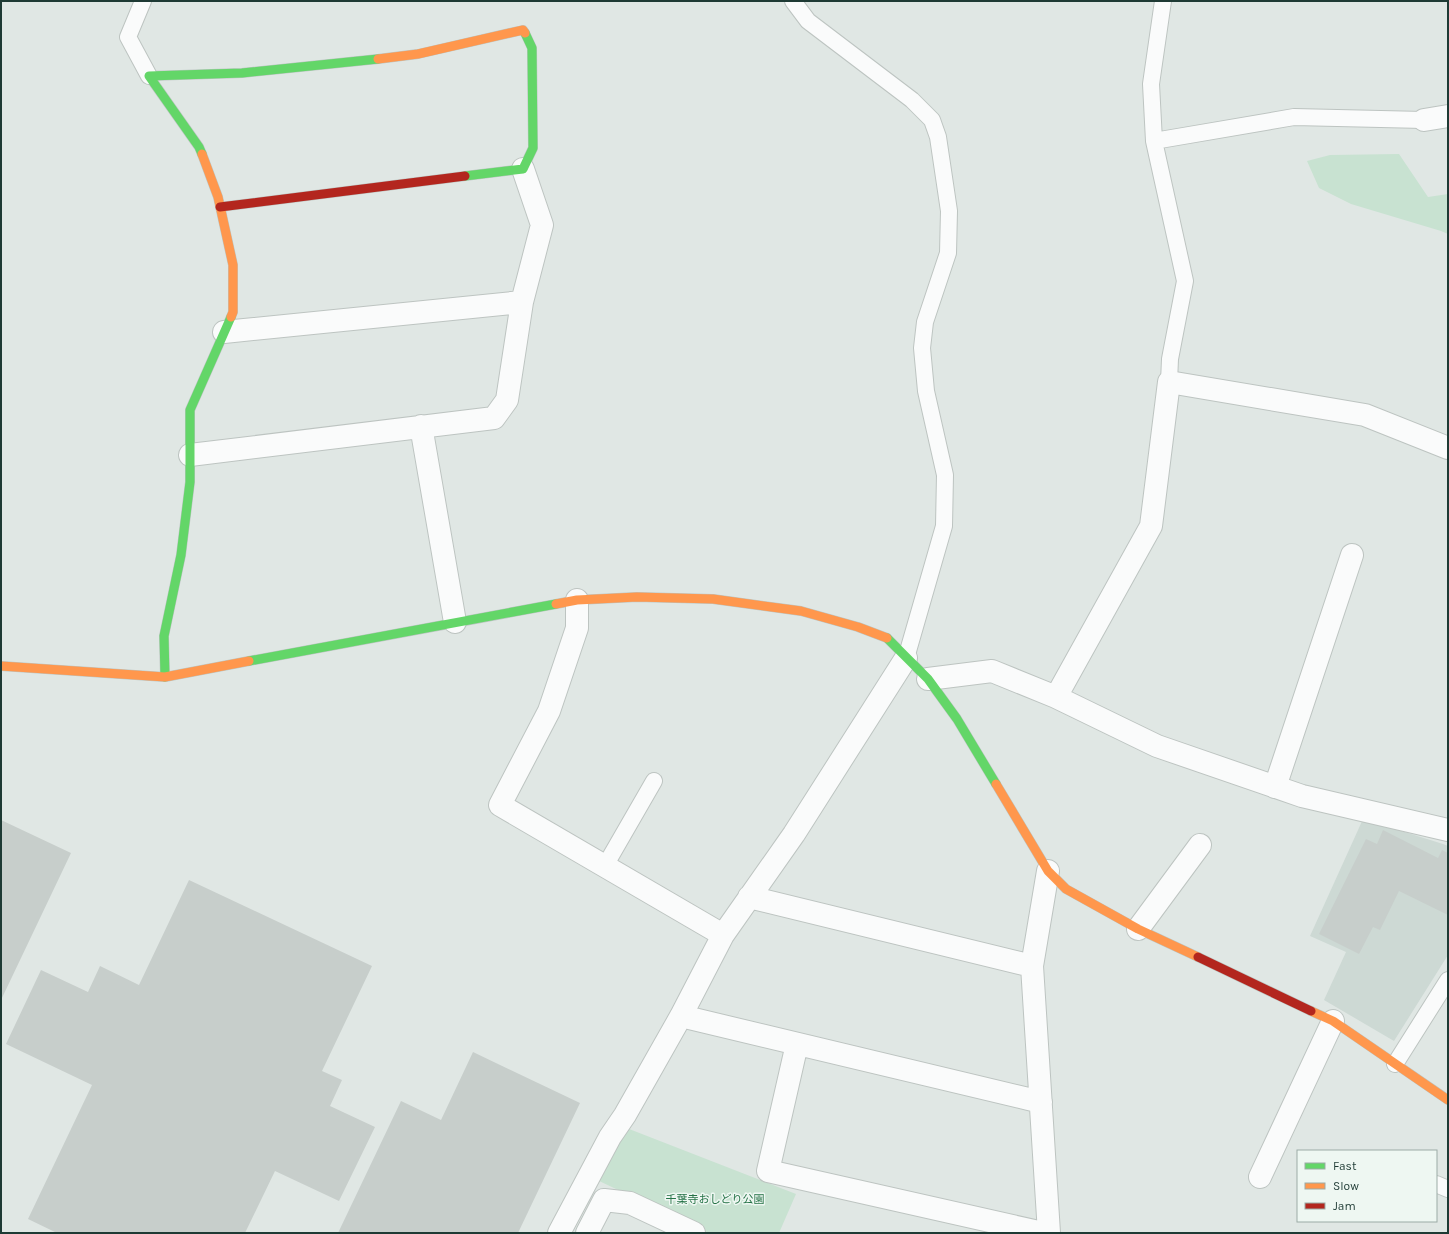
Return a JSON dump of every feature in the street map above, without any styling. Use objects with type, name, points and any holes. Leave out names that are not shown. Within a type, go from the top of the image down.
[{"type":"street","points":[[150,76],[242,73],[338,64],[418,54],[523,30],[532,48],[533,148],[523,169],[542,225],[522,302],[507,400],[494,418],[190,455]]},
{"type":"street","points":[[150,76],[199,147],[218,198],[232,264],[232,312],[190,410],[190,482],[181,556],[164,636],[165,677]]},
{"type":"street","points":[[1424,120],[1448,116]]},
{"type":"street","points":[[220,207],[523,169]]},
{"type":"street","points":[[224,332],[522,302]]},
{"type":"street","points":[[1056,697],[1151,526],[1169,382],[1365,416],[1448,448]]},
{"type":"street","points":[[421,426],[454,622]]},
{"type":"street","points":[[1275,787],[1352,555]]},
{"type":"street","points":[[1,666],[165,677],[577,600],[637,597],[713,599],[801,611],[858,627],[887,638],[928,679],[956,719],[1048,872],[1066,889],[1138,929],[1333,1022],[1448,1100]]},
{"type":"street","points":[[577,600],[577,628],[550,711],[500,805],[723,935]]},
{"type":"street","points":[[559,1233],[610,1137],[625,1115],[681,1016],[723,935],[794,834],[906,658]]},
{"type":"street","points":[[928,679],[992,671],[1056,697],[1157,746],[1302,796],[1448,830]]},
{"type":"street","points":[[1138,929],[1200,845]]},
{"type":"street","points":[[1048,872],[1032,966],[1049,1233]]},
{"type":"street","points":[[750,898],[1032,966]]},
{"type":"street","points":[[681,1016],[1041,1102]]},
{"type":"street","points":[[1260,1177],[1333,1022]]},
{"type":"street","points":[[797,1044],[768,1171],[1043,1233]]},
{"type":"street","points":[[587,1233],[604,1200],[630,1202],[694,1233]]},
{"type":"lane","points":[[143,1],[128,36],[150,76]]},
{"type":"lane","points":[[793,1],[808,21],[912,100],[932,120],[938,137],[949,211],[948,253],[925,322],[922,348],[926,391],[945,475],[944,526],[906,658]]},
{"type":"lane","points":[[1163,1],[1151,84],[1154,141],[1185,281],[1170,359],[1169,382]]},
{"type":"lane","points":[[1154,141],[1294,117],[1424,120]]},
{"type":"lane","points":[[605,866],[654,781]]},
{"type":"lane","points":[[1395,1064],[1448,980]]},
{"type":"lane","points":[[1437,1184],[1448,1189]]},
{"type":"shaded area","points":[[1363,819],[1448,846],[1448,955],[1394,1041],[1324,1000],[1346,952],[1310,936]]},
{"type":"green space","points":[[1399,154],[1428,197],[1448,194],[1448,234],[1351,204],[1319,188],[1307,161],[1330,155]]},
{"type":"green space","name":"千葉寺おしどり公園","points":[[624,1127],[796,1194],[779,1233],[709,1233],[597,1180]]},
{"type":"building","points":[[1,820],[71,853],[1,1000]]},
{"type":"building","points":[[1383,830],[1438,858],[1442,850],[1448,853],[1448,915],[1399,891],[1380,930],[1373,927],[1359,954],[1319,934],[1366,839],[1377,844]]},
{"type":"building","points":[[189,880],[372,966],[322,1071],[342,1080],[330,1106],[375,1127],[339,1201],[275,1171],[245,1233],[57,1233],[28,1219],[92,1085],[6,1044],[41,970],[88,992],[100,966],[139,985]]},
{"type":"building","points":[[473,1052],[580,1103],[518,1233],[338,1233],[401,1101],[441,1120]]},
{"type":"traffic: fast","points":[[465,176],[523,169],[533,148],[532,48],[525,33]]},
{"type":"traffic: fast","points":[[202,154],[199,147],[149,76],[242,73],[378,59]]},
{"type":"traffic: fast","points":[[165,677],[164,636],[181,555],[190,482],[190,410],[231,317]]},
{"type":"traffic: fast","points":[[249,661],[556,604]]},
{"type":"traffic: fast","points":[[887,638],[928,679],[957,719],[996,784]]},
{"type":"traffic: slow","points":[[378,59],[418,54],[523,30],[525,33]]},
{"type":"traffic: slow","points":[[202,154],[218,197],[233,265],[233,312],[231,317]]},
{"type":"traffic: slow","points":[[556,604],[577,600],[637,597],[713,599],[801,611],[858,627],[887,638]]},
{"type":"traffic: slow","points":[[1,666],[165,677],[249,661]]},
{"type":"traffic: slow","points":[[996,784],[1048,871],[1066,889],[1138,929],[1198,957]]},
{"type":"traffic: slow","points":[[1311,1011],[1333,1021],[1448,1100]]},
{"type":"traffic: jam","points":[[220,207],[465,176]]},
{"type":"traffic: jam","points":[[1198,957],[1311,1011]]}]
